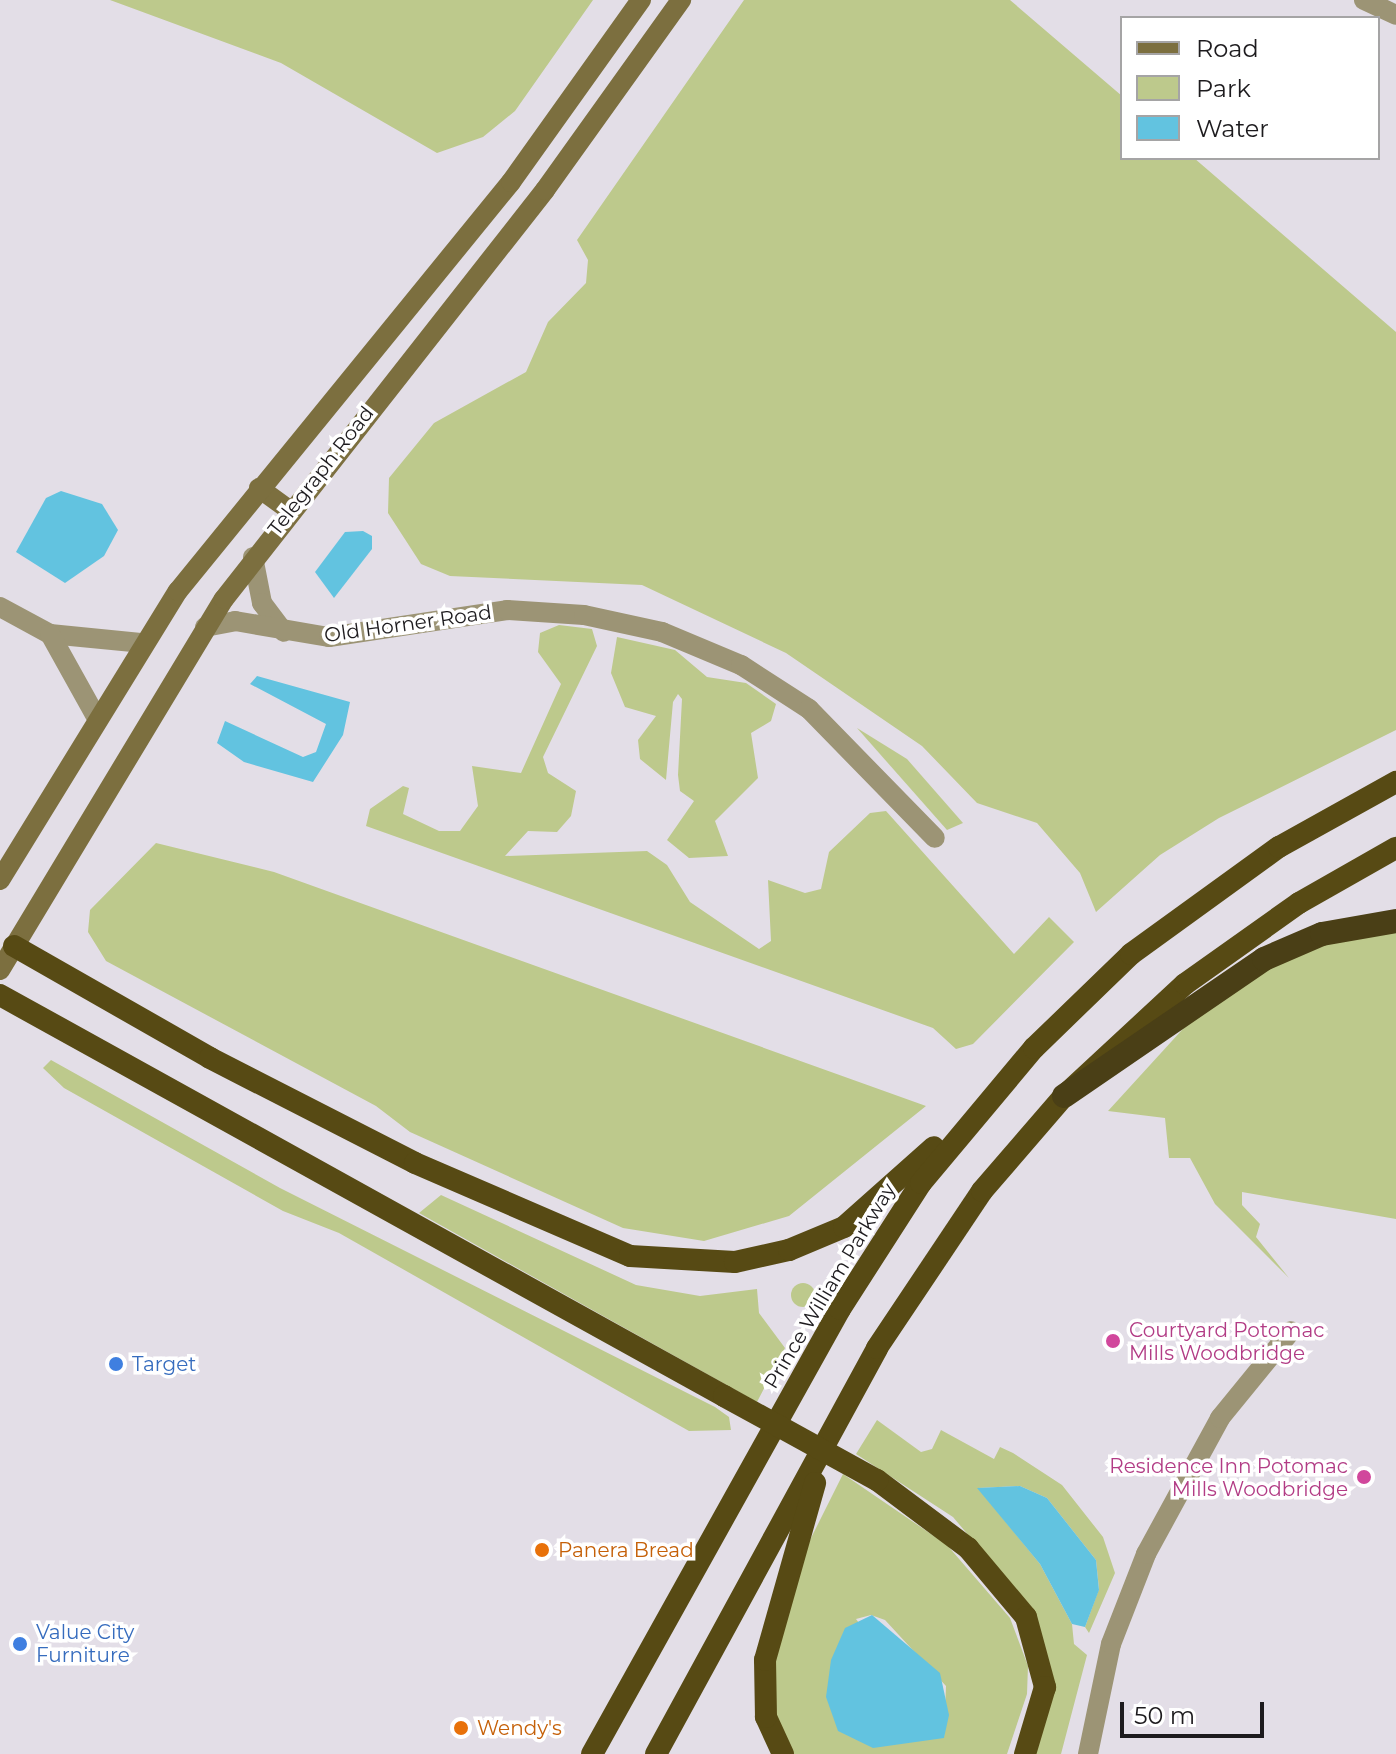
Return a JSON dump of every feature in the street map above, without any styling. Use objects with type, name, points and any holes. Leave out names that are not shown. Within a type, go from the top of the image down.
[{"type":"highway","name":"Prince William Parkway","points":[[592,1754],[883,1239],[1034,1048],[1131,954],[1210,894],[1396,782]]},
{"type":"highway","points":[[656,1754],[831,1433],[930,1264],[1064,1096],[1229,950],[1396,848]]},
{"type":"highway","points":[[1064,1096],[1264,959],[1322,934],[1396,921]]},
{"type":"highway","points":[[7,942],[210,1058],[415,1163],[601,1247],[666,1262],[762,1258],[844,1227],[1034,1048]]},
{"type":"highway","points":[[0,995],[877,1480],[968,1548],[1026,1617],[1045,1687],[1025,1754]]},
{"type":"highway","points":[[783,1754],[766,1717],[765,1660],[831,1433]]},
{"type":"main road","name":"Telegraph Road","points":[[0,880],[95,715],[141,643],[259,488],[524,165],[641,0]]},
{"type":"main road","name":"Telegraph Road","points":[[0,970],[7,942],[205,627],[253,557],[545,190],[681,0]]},
{"type":"main road","points":[[259,488],[289,510]]},
{"type":"street","points":[[1364,0],[1396,15]]},
{"type":"street","points":[[253,557],[262,603],[284,632]]},
{"type":"street","points":[[0,607],[50,634],[141,643]]},
{"type":"street","name":"Old Horner Road","points":[[205,627],[235,621],[284,632],[329,637],[507,610],[596,617],[672,635],[741,665],[809,709],[935,838]]},
{"type":"street","points":[[50,634],[95,715]]},
{"type":"street","points":[[1088,1754],[1111,1644],[1146,1554],[1220,1418],[1291,1331]]},
{"type":"green space","points":[[110,0],[593,0],[515,111],[483,137],[437,153],[281,63]]},
{"type":"green space","points":[[744,0],[1010,0],[1120,94],[1120,160],[1196,160],[1396,332],[1396,730],[1219,818],[1160,855],[1096,912],[1080,873],[1037,823],[977,803],[922,746],[786,653],[642,585],[450,576],[421,564],[388,513],[389,478],[434,423],[526,372],[548,322],[586,283],[588,260],[577,240]]},
{"type":"green space","points":[[559,625],[592,629],[597,646],[543,757],[548,773],[576,791],[571,816],[557,832],[528,831],[505,856],[647,851],[667,865],[690,902],[759,949],[771,941],[768,880],[805,893],[821,889],[829,852],[870,813],[886,811],[1014,954],[1049,917],[1074,942],[973,1044],[956,1049],[933,1028],[366,826],[370,809],[403,786],[409,788],[403,814],[439,831],[460,831],[478,806],[472,766],[521,773],[561,684],[538,652],[540,633]]},
{"type":"green space","points":[[617,637],[675,650],[707,677],[746,683],[776,704],[771,721],[751,733],[758,778],[715,821],[728,856],[689,858],[667,840],[694,801],[680,791],[678,775],[682,699],[678,694],[673,702],[666,780],[640,759],[638,740],[656,716],[625,707],[611,673]]},
{"type":"green space","points":[[857,728],[907,759],[963,823],[947,830]]},
{"type":"green space","points":[[156,843],[274,872],[926,1106],[789,1216],[704,1241],[623,1228],[410,1132],[376,1106],[106,961],[88,932],[90,910]]},
{"type":"green space","points":[[1396,926],[1396,1219],[1242,1192],[1242,1205],[1260,1224],[1256,1237],[1289,1278],[1215,1204],[1190,1158],[1169,1158],[1165,1118],[1108,1111],[1192,1019],[1281,956]]},
{"type":"green space","points":[[51,1060],[280,1188],[715,1407],[729,1417],[731,1430],[689,1431],[339,1233],[283,1211],[64,1088],[43,1068]]},
{"type":"green space","points":[[441,1195],[636,1285],[700,1296],[757,1289],[759,1313],[785,1348],[757,1402],[419,1213]]},
{"type":"green space","points":[[803,1283],[812,1286],[815,1295],[812,1304],[803,1307],[794,1304],[791,1295],[794,1286]]},
{"type":"green space","points":[[877,1420],[921,1452],[932,1449],[941,1430],[994,1459],[1000,1447],[1013,1453],[1062,1485],[1103,1537],[1115,1573],[1089,1633],[1085,1627],[1099,1589],[1096,1560],[1047,1498],[1020,1486],[978,1488],[1040,1564],[1072,1624],[1074,1644],[1087,1655],[1061,1754],[1032,1754],[1053,1676],[1034,1613],[953,1517],[856,1454]]},
{"type":"green space","points":[[843,1474],[947,1545],[1010,1618],[1028,1666],[1027,1694],[1007,1754],[794,1754],[778,1725],[771,1673],[799,1562]],"holes":[[[871,1615],[885,1620],[946,1686],[944,1738],[856,1619]]]},
{"type":"water","points":[[61,491],[102,504],[118,530],[104,556],[65,583],[16,552],[46,498]]},
{"type":"water","points":[[363,531],[372,536],[372,549],[334,598],[315,572],[345,532]]},
{"type":"water","points":[[257,676],[350,702],[343,735],[313,782],[244,762],[217,743],[225,721],[303,757],[316,752],[326,724],[250,684]]},
{"type":"water","points":[[1020,1486],[1047,1498],[1096,1560],[1099,1590],[1085,1627],[1072,1624],[1040,1564],[977,1488]]},
{"type":"water","points":[[872,1615],[940,1673],[949,1715],[944,1738],[873,1748],[838,1731],[826,1697],[831,1660],[845,1628]]},
{"type":"place","name":"Courtyard Potomac Mills Woodbridge","points":[[1113,1341]]},
{"type":"place","name":"Target","points":[[116,1364]]},
{"type":"place","name":"Residence Inn Potomac Mills Woodbridge","points":[[1364,1477]]},
{"type":"place","name":"Panera Bread","points":[[542,1550]]},
{"type":"place","name":"Value City Furniture","points":[[20,1644]]},
{"type":"place","name":"Wendy's","points":[[461,1728]]}]
